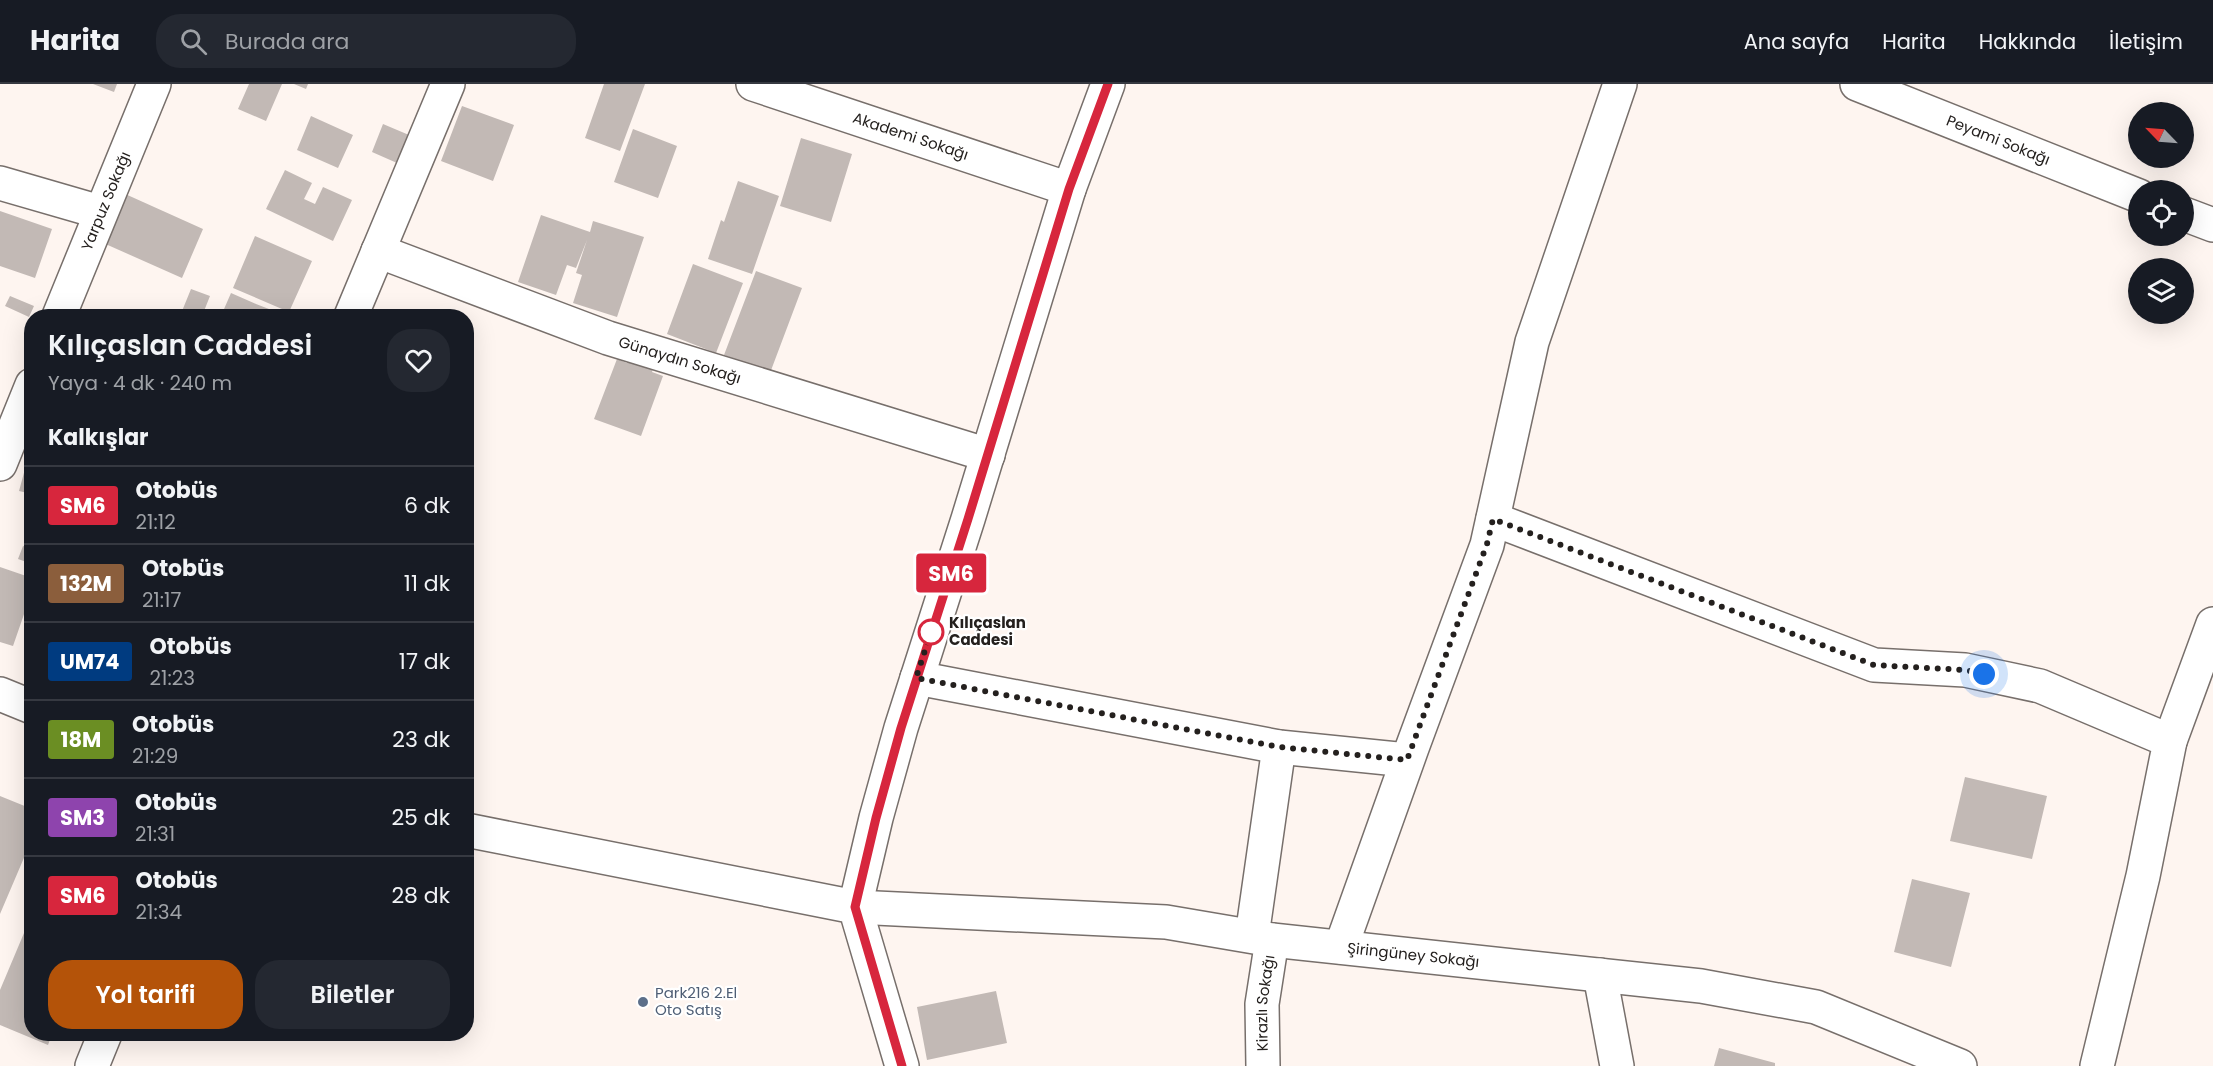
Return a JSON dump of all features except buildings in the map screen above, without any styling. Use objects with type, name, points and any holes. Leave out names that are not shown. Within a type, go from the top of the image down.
[{"type":"street","name":"Yarpuz Sokağı","points":[[62,309],[154,84]]},
{"type":"street","points":[[354,309],[448,84]]},
{"type":"street","name":"Akademi Sokağı","points":[[753,84],[1069,189]]},
{"type":"street","points":[[902,1066],[855,907],[876,818],[916,678],[988,455],[1069,189],[1108,84]]},
{"type":"street","points":[[1341,947],[1487,544],[1532,342],[1620,84]]},
{"type":"street","name":"Peyami Sokağı","points":[[1857,84],[2128,192]]},
{"type":"street","points":[[0,183],[100,212]]},
{"type":"street","points":[[2194,218],[2213,225]]},
{"type":"street","name":"Günaydın Sokağı","points":[[378,251],[608,338],[988,455]]},
{"type":"street","points":[[0,464],[24,405]]},
{"type":"street","points":[[1493,519],[1874,665],[1965,670],[2040,686],[2170,741]]},
{"type":"street","points":[[2097,1066],[2143,876],[2170,741],[2213,624]]},
{"type":"street","points":[[916,678],[1279,747],[1407,760]]},
{"type":"street","points":[[0,694],[24,703]]},
{"type":"street","name":"Kirazlı Sokağı","points":[[1263,1066],[1262,938],[1279,747]]},
{"type":"street","points":[[474,832],[855,907]]},
{"type":"street","name":"Şiringüney Sokağı","points":[[855,907],[1166,922],[1262,938],[1701,986],[1816,1008],[1960,1066]]},
{"type":"street","points":[[1600,975],[1617,1066]]},
{"type":"street","points":[[92,1066],[102,1041]]},
{"type":"bus line","name":"SM6","points":[[902,1066],[855,907],[876,818],[901,728],[1069,189],[1108,84]]},
{"type":"place","name":"Kılıçaslan Caddesi","points":[[931,632]]},
{"type":"place","name":"Park216 2.El Oto Satış","points":[[643,1002]]},
{"type":"route","points":[[931,632],[916,678],[1279,747],[1407,760],[1487,544],[1493,519],[1874,665],[1965,670],[1984,674]]}]
